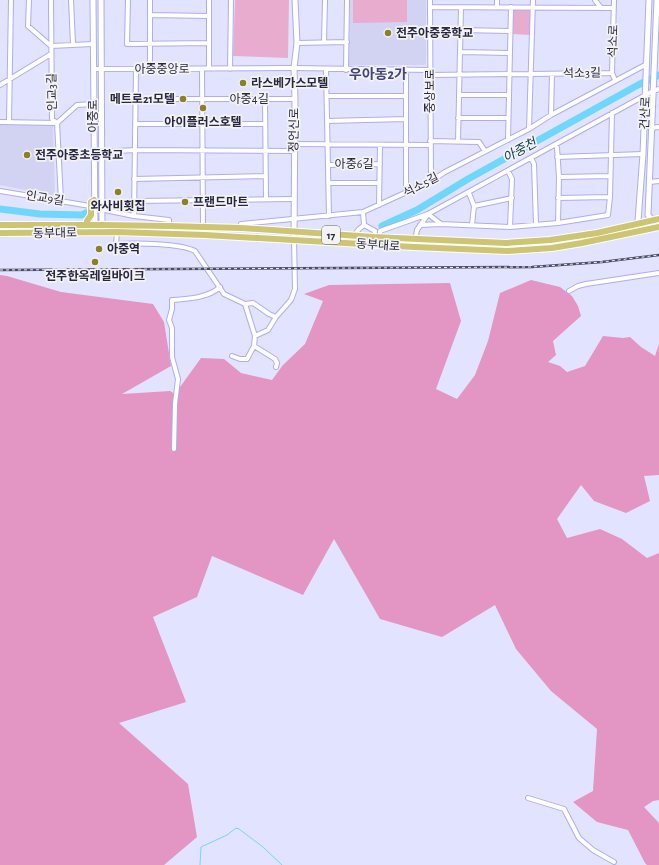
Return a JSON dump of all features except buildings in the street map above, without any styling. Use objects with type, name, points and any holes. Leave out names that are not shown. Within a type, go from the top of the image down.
[{"type":"main road","points":[[87,225],[87,221],[91,215],[92,203]]},
{"type":"main road","name":"동부대로","points":[[0,225],[102,224],[242,228],[354,236],[377,234],[415,238],[506,243],[550,240],[584,235],[656,220]]},
{"type":"main road","name":"동부대로","points":[[0,233],[117,232],[205,235],[507,251],[552,248],[606,239],[659,227]]},
{"type":"street","points":[[9,122],[11,0]]},
{"type":"street","points":[[29,0],[28,26],[51,46],[93,44]]},
{"type":"street","name":"인교3길","points":[[51,0],[52,119],[56,123],[60,200]]},
{"type":"street","points":[[71,0],[73,44]]},
{"type":"street","name":"아중로","points":[[93,0],[92,203],[95,232]]},
{"type":"street","name":"아중로","points":[[101,0],[102,232]]},
{"type":"street","points":[[128,0],[127,44],[209,43]]},
{"type":"street","points":[[150,0],[150,68]]},
{"type":"street","points":[[209,0],[209,68]]},
{"type":"street","points":[[230,69],[231,0]]},
{"type":"street","name":"정언신로","points":[[294,239],[294,68],[297,43],[295,0]]},
{"type":"street","points":[[324,42],[325,0]]},
{"type":"street","points":[[346,70],[347,0]]},
{"type":"street","name":"중상보로","points":[[430,0],[431,182]]},
{"type":"street","points":[[497,0],[497,7]]},
{"type":"street","points":[[529,129],[533,0]]},
{"type":"street","points":[[596,0],[601,8]]},
{"type":"street","name":"석소로","points":[[614,0],[612,73],[615,80]]},
{"type":"street","name":"건산로","points":[[635,225],[638,221],[643,154],[649,0]]},
{"type":"street","name":"건산로","points":[[656,220],[648,215],[655,89],[657,0]]},
{"type":"street","points":[[430,7],[614,8]]},
{"type":"street","points":[[458,142],[461,7]]},
{"type":"street","points":[[508,140],[511,7]]},
{"type":"street","points":[[150,15],[208,16]]},
{"type":"street","points":[[460,30],[510,31]]},
{"type":"street","points":[[297,43],[347,42]]},
{"type":"street","points":[[460,52],[510,53]]},
{"type":"street","name":"인교3길","points":[[0,85],[51,54]]},
{"type":"street","name":"석소5길","points":[[242,228],[242,224],[363,212],[431,182],[445,172],[529,129],[551,115],[615,80],[647,65]]},
{"type":"street","points":[[134,216],[136,68]]},
{"type":"street","name":"아중중앙로","points":[[93,69],[294,68],[326,70],[406,70],[430,73]]},
{"type":"street","points":[[202,69],[202,228]]},
{"type":"street","name":"아중6길","points":[[326,70],[329,216]]},
{"type":"street","points":[[406,70],[406,193]]},
{"type":"street","name":"석소3길","points":[[430,73],[612,73]]},
{"type":"street","name":"석소3길","points":[[551,115],[552,74]]},
{"type":"street","points":[[364,225],[377,234],[428,214],[469,193],[655,89]]},
{"type":"street","points":[[459,94],[509,95]]},
{"type":"street","points":[[327,96],[406,96]]},
{"type":"street","name":"아중4길","points":[[136,99],[295,99]]},
{"type":"street","points":[[265,99],[266,199]]},
{"type":"street","points":[[0,122],[56,123],[78,105],[93,104]]},
{"type":"street","points":[[419,225],[441,224],[510,227],[558,223],[608,215],[610,197],[612,113]]},
{"type":"street","points":[[458,118],[508,118]]},
{"type":"street","points":[[327,121],[406,119]]},
{"type":"street","points":[[135,124],[265,124]]},
{"type":"street","points":[[652,128],[659,127]]},
{"type":"street","name":"아중6길","points":[[328,145],[406,145],[479,142],[485,151]]},
{"type":"street","points":[[294,144],[328,145]]},
{"type":"street","points":[[556,144],[559,177],[558,223]]},
{"type":"street","points":[[379,205],[380,145]]},
{"type":"street","points":[[101,152],[135,150],[294,151]]},
{"type":"street","points":[[557,157],[643,154]]},
{"type":"street","points":[[531,158],[534,164],[536,224]]},
{"type":"street","name":"아중6길","points":[[328,165],[380,164]]},
{"type":"street","points":[[508,171],[512,179],[510,227]]},
{"type":"street","points":[[134,179],[266,176]]},
{"type":"street","points":[[559,177],[610,176]]},
{"type":"street","points":[[650,182],[659,180]]},
{"type":"street","name":"아중6길","points":[[328,183],[379,184]]},
{"type":"street","name":"인교9길","points":[[0,191],[92,203]]},
{"type":"street","points":[[469,193],[474,206],[472,225]]},
{"type":"street","points":[[558,198],[610,197]]},
{"type":"street","points":[[474,206],[512,198]]},
{"type":"street","points":[[134,201],[294,199]]},
{"type":"street","points":[[102,208],[105,210],[134,216],[169,220],[169,226]]},
{"type":"street","points":[[363,212],[364,225]]},
{"type":"street","points":[[428,214],[441,224]]},
{"type":"street","points":[[414,247],[419,225],[428,214]]},
{"type":"street","points":[[354,236],[364,225]]},
{"type":"street","points":[[117,232],[116,244],[179,246],[195,251],[224,294],[245,304],[254,303],[276,317]]},
{"type":"street","points":[[255,336],[268,330],[276,317],[291,300],[295,289],[294,239]]},
{"type":"street","points":[[569,291],[586,284],[659,272]]},
{"type":"street","points":[[174,449],[175,404],[178,379],[172,357],[172,328],[169,320],[172,309],[172,300],[188,299],[214,293],[220,287]]},
{"type":"street","points":[[232,356],[240,359],[247,359],[254,346],[255,336],[245,304]]},
{"type":"street","points":[[254,346],[275,359],[277,363],[276,367]]},
{"type":"street","points":[[528,798],[564,809],[579,838],[593,850],[614,862]]},
{"type":"shaded area","points":[[235,0],[289,0],[288,58],[233,56]]},
{"type":"shaded area","name":"전주아중중학교","points":[[350,0],[426,0],[426,65],[349,65]]},
{"type":"shaded area","points":[[353,0],[407,0],[407,22],[353,23]]},
{"type":"shaded area","points":[[512,8],[532,8],[530,35],[512,34]]},
{"type":"shaded area","name":"전주아중초등학교","points":[[0,124],[53,126],[55,196],[0,185]]},
{"type":"shaded area","points":[[0,275],[61,292],[153,304],[164,322],[171,366],[122,394],[170,391],[175,394],[201,358],[224,359],[241,373],[272,380],[283,365],[305,344],[323,301],[304,294],[329,285],[450,283],[461,321],[436,389],[457,399],[475,375],[488,341],[500,293],[531,280],[560,287],[572,296],[578,306],[581,316],[553,341],[556,355],[548,362],[560,366],[567,372],[585,366],[603,336],[623,338],[630,337],[641,347],[655,356],[659,344],[659,475],[644,476],[650,501],[626,513],[594,501],[581,485],[557,519],[567,538],[600,529],[622,539],[647,558],[659,553],[659,800],[653,801],[644,807],[659,823],[659,865],[647,865],[645,863],[628,830],[597,822],[573,802],[593,791],[597,729],[551,691],[516,649],[495,605],[442,637],[380,619],[334,539],[303,595],[212,556],[197,597],[153,617],[186,702],[119,723],[188,784],[197,837],[164,865],[0,865]]},
{"type":"waterway","name":"아중천","points":[[382,226],[417,210],[468,179],[638,85],[659,75]]},
{"type":"waterway","points":[[0,209],[40,214],[82,215],[86,213]]},
{"type":"waterway","points":[[200,865],[201,847],[227,835],[236,828],[263,847],[282,865]]},
{"type":"railway","points":[[0,270],[532,267],[602,262],[659,255]]},
{"type":"place","name":"전주아중중학교","points":[[388,33]]},
{"type":"place","name":"라스베가스모텔","points":[[243,83]]},
{"type":"place","name":"메트로21모텔","points":[[183,99]]},
{"type":"place","name":"아이플러스호텔","points":[[203,108]]},
{"type":"place","name":"전주아중초등학교","points":[[27,155]]},
{"type":"place","name":"와사비횟집","points":[[118,192]]},
{"type":"place","name":"프랜드마트","points":[[185,202]]},
{"type":"place","name":"아중역","points":[[99,249]]},
{"type":"place","name":"전주한옥레일바이크","points":[[95,262]]},
{"type":"district","name":"우아동2가","points":[[378,75]]}]
